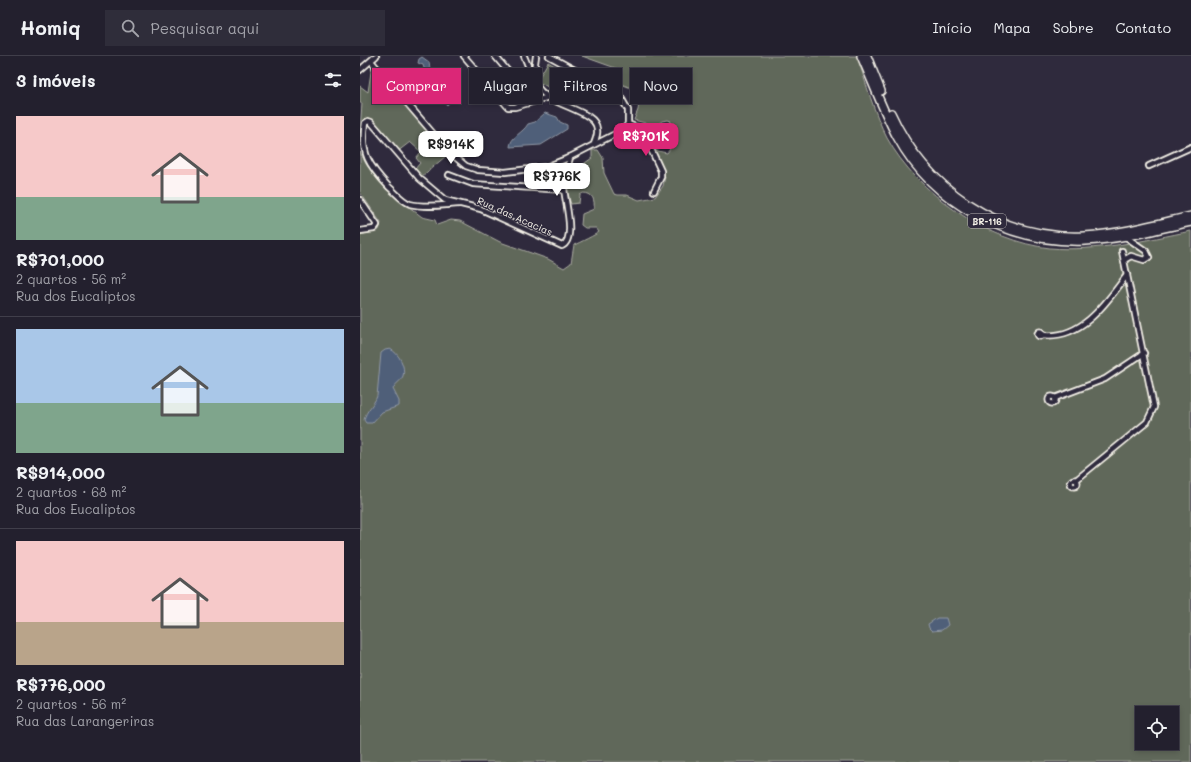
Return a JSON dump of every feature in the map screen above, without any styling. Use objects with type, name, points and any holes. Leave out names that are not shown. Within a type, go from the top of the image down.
[{"type":"highway","name":"BR-116","points":[[865,58],[895,122],[917,157],[935,178],[961,200],[995,218],[1028,230],[1083,236],[1122,231],[1191,216]]},
{"type":"highway","name":"BR-116","points":[[865,58],[897,136],[905,150],[928,179],[960,206],[1004,228],[1042,238],[1088,241],[1125,236],[1191,222]]},
{"type":"street","points":[[360,70],[376,56]]},
{"type":"street","points":[[464,56],[474,68]]},
{"type":"street","points":[[495,56],[505,68]]},
{"type":"street","points":[[524,56],[529,68]]},
{"type":"street","points":[[536,56],[536,68]]},
{"type":"street","points":[[371,61],[448,151],[466,166],[488,171],[523,171],[546,167],[570,157],[623,130],[628,124],[628,110],[619,94],[549,56]]},
{"type":"street","points":[[542,90],[549,97],[586,114],[594,121],[597,127],[594,144]]},
{"type":"street","points":[[542,99],[549,97]]},
{"type":"street","points":[[503,104],[505,106],[515,108],[525,104]]},
{"type":"street","points":[[368,121],[371,122],[410,169],[434,192],[446,200],[459,204],[416,205],[402,199],[379,176],[365,158],[361,145],[365,123],[368,121]]},
{"type":"street","points":[[628,124],[643,132],[660,168],[661,177],[654,191]]},
{"type":"street","points":[[1150,166],[1191,148]]},
{"type":"street","points":[[449,175],[473,184],[564,190],[564,179],[570,157]]},
{"type":"street","name":"Rua das Acacias","points":[[459,204],[481,210],[557,245],[564,246],[569,225],[564,190]]},
{"type":"street","points":[[360,200],[377,225],[374,229],[360,231]]},
{"type":"street","points":[[1124,260],[1132,255],[1145,260],[1149,256],[1144,249],[1125,236]]},
{"type":"street","points":[[1076,480],[1147,422],[1152,415],[1154,404],[1122,251]]},
{"type":"street","points":[[1042,335],[1061,334],[1090,319],[1101,310],[1127,275]]},
{"type":"street","points":[[1055,398],[1104,379],[1144,353]]},
{"type":"green space","points":[[582,56],[857,56],[878,118],[887,138],[900,158],[916,178],[935,195],[956,211],[979,225],[1003,236],[1026,244],[1067,249],[1103,247],[1191,231],[1191,762],[360,762],[360,235],[379,230],[381,223],[360,192],[360,152],[366,164],[386,189],[422,217],[435,220],[437,225],[451,220],[460,221],[500,242],[548,259],[564,268],[571,263],[574,245],[599,232],[596,228],[585,228],[581,225],[582,214],[594,209],[594,200],[589,194],[583,193],[580,195],[579,203],[571,204],[567,191],[568,179],[574,178],[578,168],[592,158],[592,150],[598,150],[603,158],[604,173],[614,194],[627,195],[639,200],[655,197],[663,186],[665,177],[653,150],[667,153],[670,149],[664,137],[671,121],[662,121],[649,131],[645,123],[634,120],[639,104],[692,104],[692,68],[630,68],[630,88],[622,84],[622,68],[615,68]]},
{"type":"green space","points":[[548,62],[558,68],[550,68],[550,88],[542,84],[542,72]]},
{"type":"green space","points":[[372,65],[375,68],[372,68],[372,104],[406,104],[452,157],[450,159],[446,156],[421,177],[414,170],[420,163],[416,158],[421,152],[410,142],[397,152],[367,119],[361,123],[360,133],[362,103],[360,103],[360,86],[368,92]]},
{"type":"water","points":[[422,57],[429,62],[430,68],[424,68],[423,65],[418,63],[419,59]]},
{"type":"water","points":[[545,113],[557,117],[560,122],[567,125],[567,129],[541,145],[510,147],[512,140],[528,124],[535,122]]},
{"type":"water","points":[[390,349],[399,357],[404,369],[402,378],[393,389],[399,401],[399,406],[382,412],[372,423],[366,423],[364,420],[365,416],[377,396],[381,353]]},
{"type":"water","points":[[937,618],[946,618],[948,625],[942,630],[932,631],[928,624]]}]
